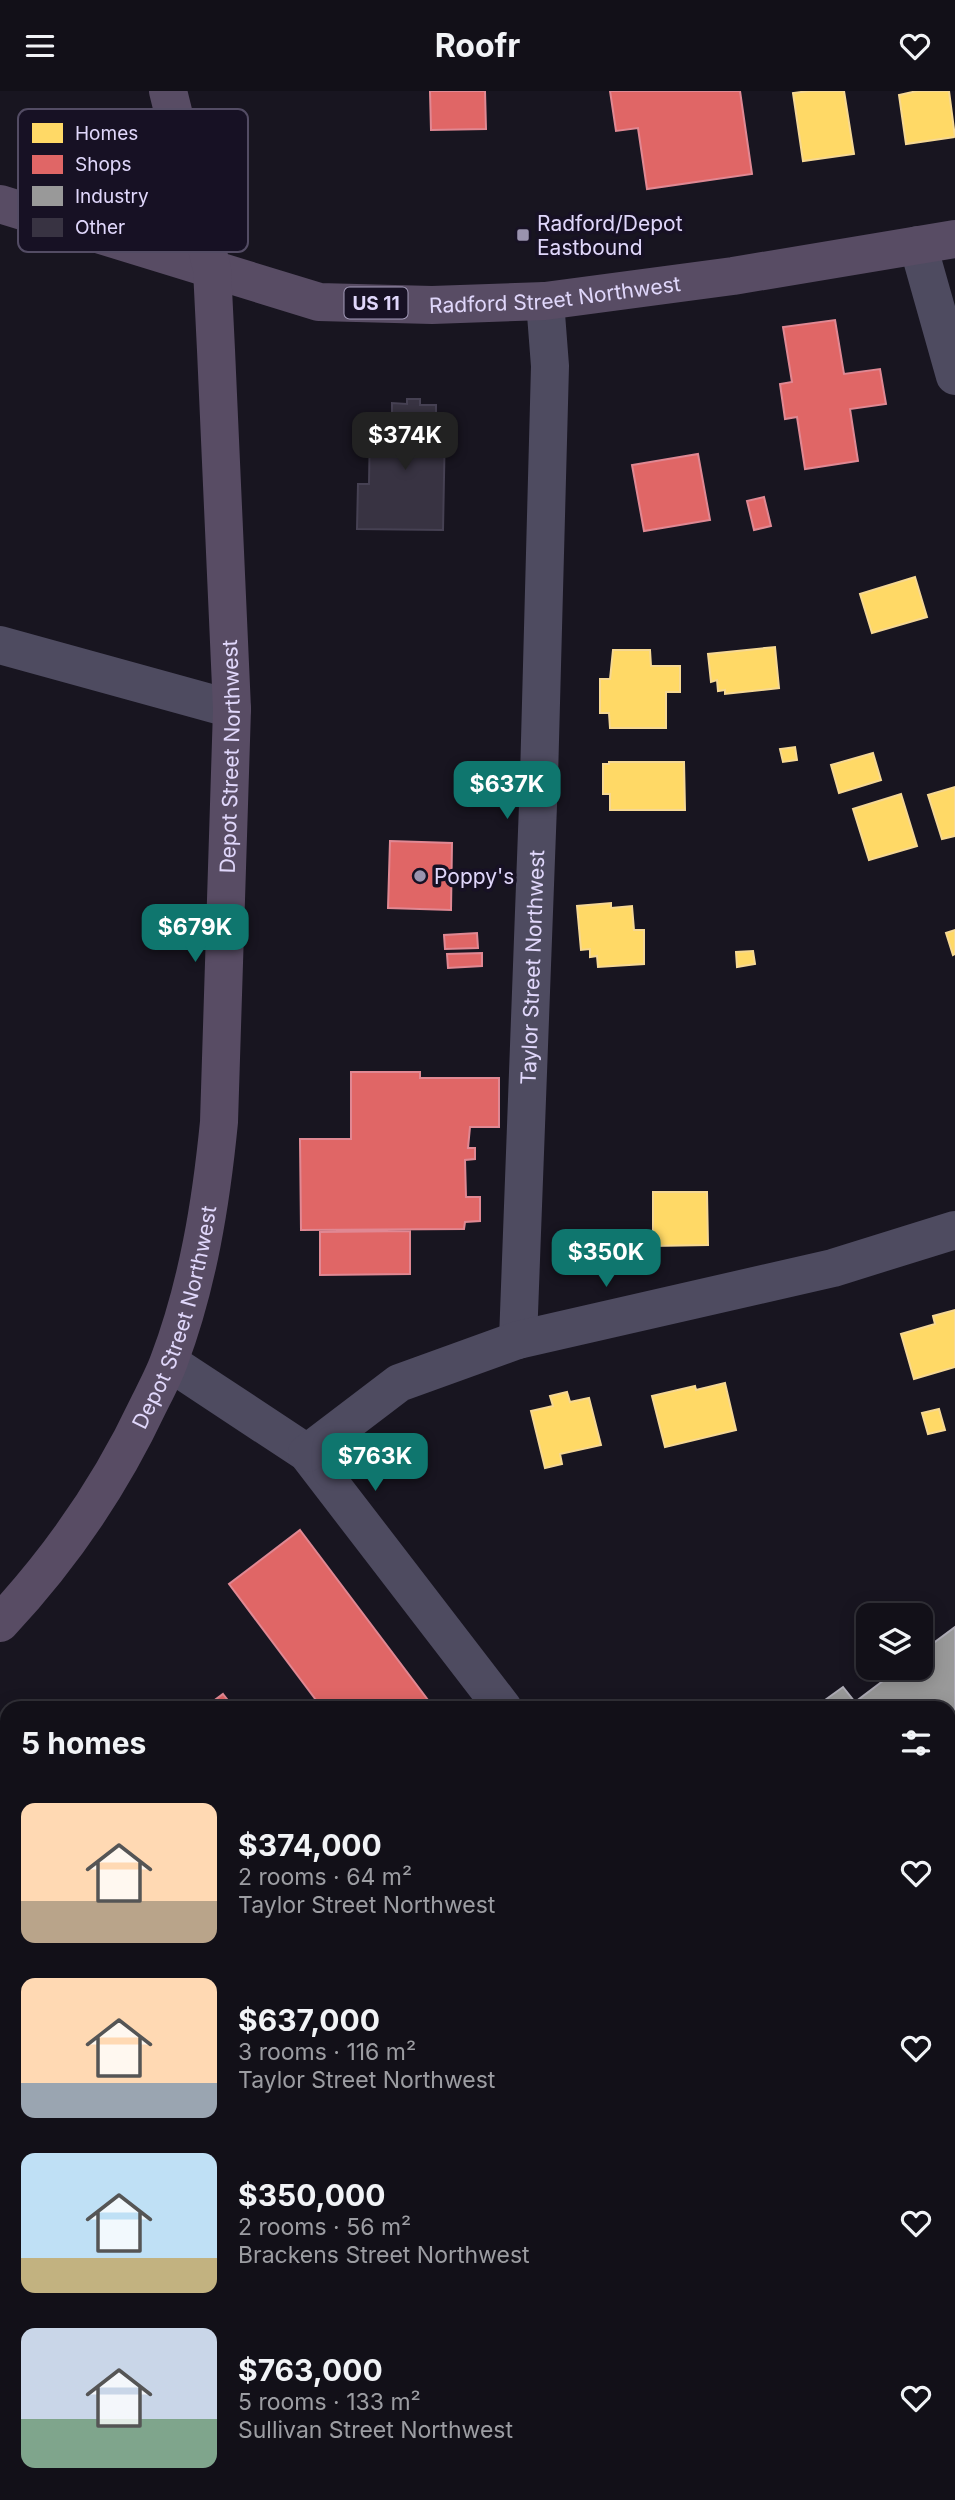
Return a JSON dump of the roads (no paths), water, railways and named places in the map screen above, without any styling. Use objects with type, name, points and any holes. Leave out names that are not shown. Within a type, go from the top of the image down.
[{"type":"main road","name":"Depot Street Northwest","points":[[169,91],[173,109]]},
{"type":"main road","name":"Radford Street Northwest","points":[[0,204],[18,210]]},
{"type":"main road","name":"Radford Street Northwest","points":[[157,252],[318,302],[432,305],[545,301],[733,276],[955,239]]},
{"type":"main road","name":"Depot Street Northwest","points":[[0,1623],[32,1589],[90,1512],[133,1439],[169,1362],[196,1273],[213,1184],[219,1122],[232,709],[212,269],[208,252]]},
{"type":"street","points":[[918,246],[955,376]]},
{"type":"street","name":"Taylor Street Northwest","points":[[518,1340],[539,778],[549,407],[550,366],[545,301]]},
{"type":"street","points":[[0,645],[232,709]]},
{"type":"street","points":[[307,1453],[399,1383],[518,1340],[833,1268],[955,1230]]},
{"type":"street","points":[[169,1362],[307,1453],[498,1701]]},
{"type":"place","name":"Radford/Depot Eastbound","points":[[523,235]]},
{"type":"place","name":"Poppy's","points":[[420,876]]}]
